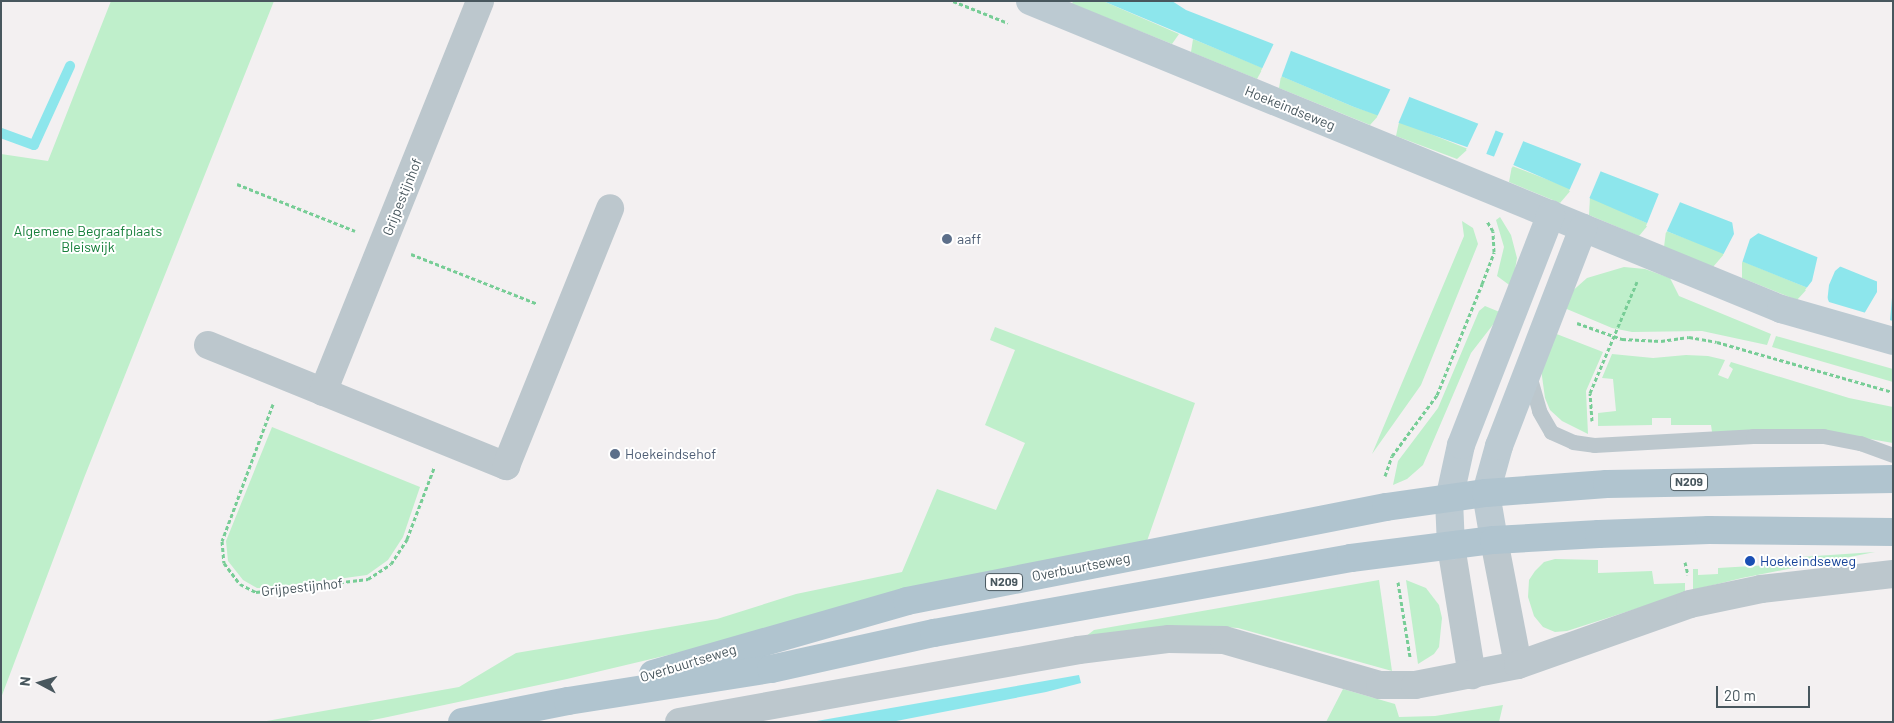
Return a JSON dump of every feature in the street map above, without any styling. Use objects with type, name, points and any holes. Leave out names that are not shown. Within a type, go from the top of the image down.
[{"type":"main road","name":"N209","points":[[1486,493],[1606,484],[1893,479]]},
{"type":"main road","name":"Overbuurtseweg","points":[[568,701],[698,659],[907,601],[1386,507],[1449,500],[1486,493]]},
{"type":"main road","name":"N209","points":[[1494,540],[1709,530],[1893,532]]},
{"type":"main road","name":"Overbuurtseweg","points":[[462,722],[568,701],[771,669],[934,633],[1393,552],[1494,540]]},
{"type":"street","name":"Grijpestijnhof","points":[[323,392],[480,1]]},
{"type":"street","name":"Hoekeindseweg","points":[[1030,1],[1781,309],[1893,341]]},
{"type":"street","points":[[208,345],[506,466],[610,208]]},
{"type":"street","points":[[1472,675],[1451,546],[1449,500],[1461,445],[1550,214]]},
{"type":"street","points":[[1518,664],[1486,493],[1499,446],[1583,228]]},
{"type":"street","points":[[678,722],[1079,650],[1169,639],[1224,640],[1332,673],[1380,684],[1415,685],[1472,675],[1518,664],[1690,604],[1761,588],[1893,574]]},
{"type":"lane","points":[[1527,370],[1539,411],[1551,432],[1573,442],[1594,445],[1753,436],[1823,436],[1860,443],[1893,456]]},
{"type":"path","points":[[1386,507],[1384,480],[1392,456],[1437,395],[1494,252],[1493,231],[1486,220]]},
{"type":"path","points":[[1649,254],[1614,337],[1660,342],[1689,337],[1717,342],[1893,392]]},
{"type":"path","name":"Grijpestijnhof","points":[[284,376],[222,541],[224,563],[240,584],[256,592],[368,579],[391,564],[407,539],[444,441]]},
{"type":"path","points":[[1393,552],[1415,685]]},
{"type":"path","points":[[1677,562],[1687,562],[1690,604]]},
{"type":"green space","name":"Algemene Begraafplaats Bleiswijk","points":[[111,1],[274,1],[84,478],[1,698],[1,154],[48,161]]},
{"type":"green space","points":[[1073,1],[1103,1],[1179,34],[1172,44],[1072,4]]},
{"type":"green space","points":[[1193,39],[1263,68],[1257,79],[1191,52]]},
{"type":"green space","points":[[1281,76],[1354,107],[1379,115],[1370,125],[1279,88]]},
{"type":"green space","points":[[1399,122],[1468,149],[1457,159],[1396,136]]},
{"type":"green space","points":[[1512,166],[1572,189],[1560,203],[1509,182]]},
{"type":"green space","points":[[1590,197],[1649,224],[1639,236],[1589,215]]},
{"type":"green space","points":[[1500,217],[1511,235],[1517,258],[1512,287],[1497,276],[1504,247],[1496,220]]},
{"type":"green space","points":[[1462,221],[1473,228],[1478,244],[1421,385],[1372,454],[1464,236]]},
{"type":"green space","points":[[1666,231],[1725,253],[1713,267],[1664,247]]},
{"type":"green space","points":[[1742,261],[1808,288],[1797,300],[1742,278]]},
{"type":"green space","points":[[1624,267],[1645,269],[1670,278],[1679,296],[1771,334],[1767,345],[1702,331],[1632,332],[1612,328],[1562,307],[1569,294],[1587,278]]},
{"type":"green space","points":[[1485,306],[1502,313],[1471,353],[1423,465],[1407,479],[1393,485],[1398,461],[1438,408],[1479,311]]},
{"type":"green space","points":[[995,327],[1195,403],[1147,541],[567,679],[383,718],[362,722],[261,722],[459,687],[516,653],[717,619],[796,594],[902,572],[937,489],[996,510],[1025,443],[985,425],[1015,350],[990,340]]},
{"type":"green space","points":[[1554,333],[1603,352],[1586,391],[1588,434],[1562,421],[1550,410],[1545,398],[1541,369]]},
{"type":"green space","points":[[1776,336],[1893,369],[1893,382],[1772,347]]},
{"type":"green space","points":[[1612,354],[1653,358],[1686,355],[1708,356],[1725,360],[1718,375],[1728,379],[1733,369],[1729,366],[1731,362],[1849,398],[1893,407],[1893,443],[1847,435],[1712,432],[1711,425],[1671,425],[1671,418],[1652,418],[1652,425],[1598,426],[1598,413],[1616,411],[1613,379],[1602,378]]},
{"type":"green space","points":[[272,427],[420,487],[403,537],[388,560],[367,575],[271,588],[257,588],[243,580],[228,561],[226,541]]},
{"type":"green space","points":[[1875,552],[1742,578],[1693,590],[1693,569],[1698,569],[1698,575],[1718,574],[1718,568],[1769,565],[1769,559]]},
{"type":"green space","points":[[1555,559],[1598,560],[1598,573],[1652,571],[1654,584],[1685,583],[1685,593],[1567,631],[1555,632],[1543,627],[1534,616],[1528,597],[1529,580],[1535,571],[1544,562]]},
{"type":"green space","points":[[1379,580],[1392,671],[1238,628],[1209,626],[1081,640],[1094,630]]},
{"type":"green space","points":[[1406,580],[1426,588],[1439,605],[1442,618],[1439,647],[1434,654],[1418,664]]},
{"type":"green space","points":[[1343,689],[1395,704],[1399,717],[1435,716],[1503,705],[1499,722],[1326,722]]},
{"type":"water","points":[[1103,1],[1172,1],[1186,10],[1731,222],[1893,288],[1893,321],[1829,302],[1827,297],[1808,288],[1649,224],[1495,157],[1354,107]]},
{"type":"water","points":[[1079,675],[1081,683],[1046,692],[891,722],[811,722]]},
{"type":"pier","points":[[1275,41],[1292,48],[1281,78],[1261,71]]},
{"type":"pier","points":[[1392,86],[1411,93],[1398,124],[1377,117]]},
{"type":"pier","points":[[1480,120],[1497,127],[1485,157],[1466,150]]},
{"type":"pier","points":[[1505,130],[1525,137],[1512,168],[1493,159]]},
{"type":"pier","points":[[1583,160],[1602,168],[1589,199],[1569,191]]},
{"type":"pier","points":[[1660,191],[1681,200],[1666,233],[1646,226]]},
{"type":"pier","points":[[1732,221],[1760,232],[1750,239],[1742,263],[1723,255],[1734,234]]},
{"type":"pier","points":[[1818,255],[1842,265],[1835,271],[1829,285],[1827,303],[1825,298],[1805,290],[1812,281]]},
{"type":"pier","points":[[1877,279],[1893,286],[1890,321],[1864,314],[1877,292]]},
{"type":"waterway","points":[[1,133],[34,145],[70,66]]},
{"type":"place","name":"aaff","points":[[947,239]]},
{"type":"place","name":"Hoekeindsehof","points":[[615,454]]},
{"type":"place","name":"Hoekeindseweg","points":[[1750,561]]}]
